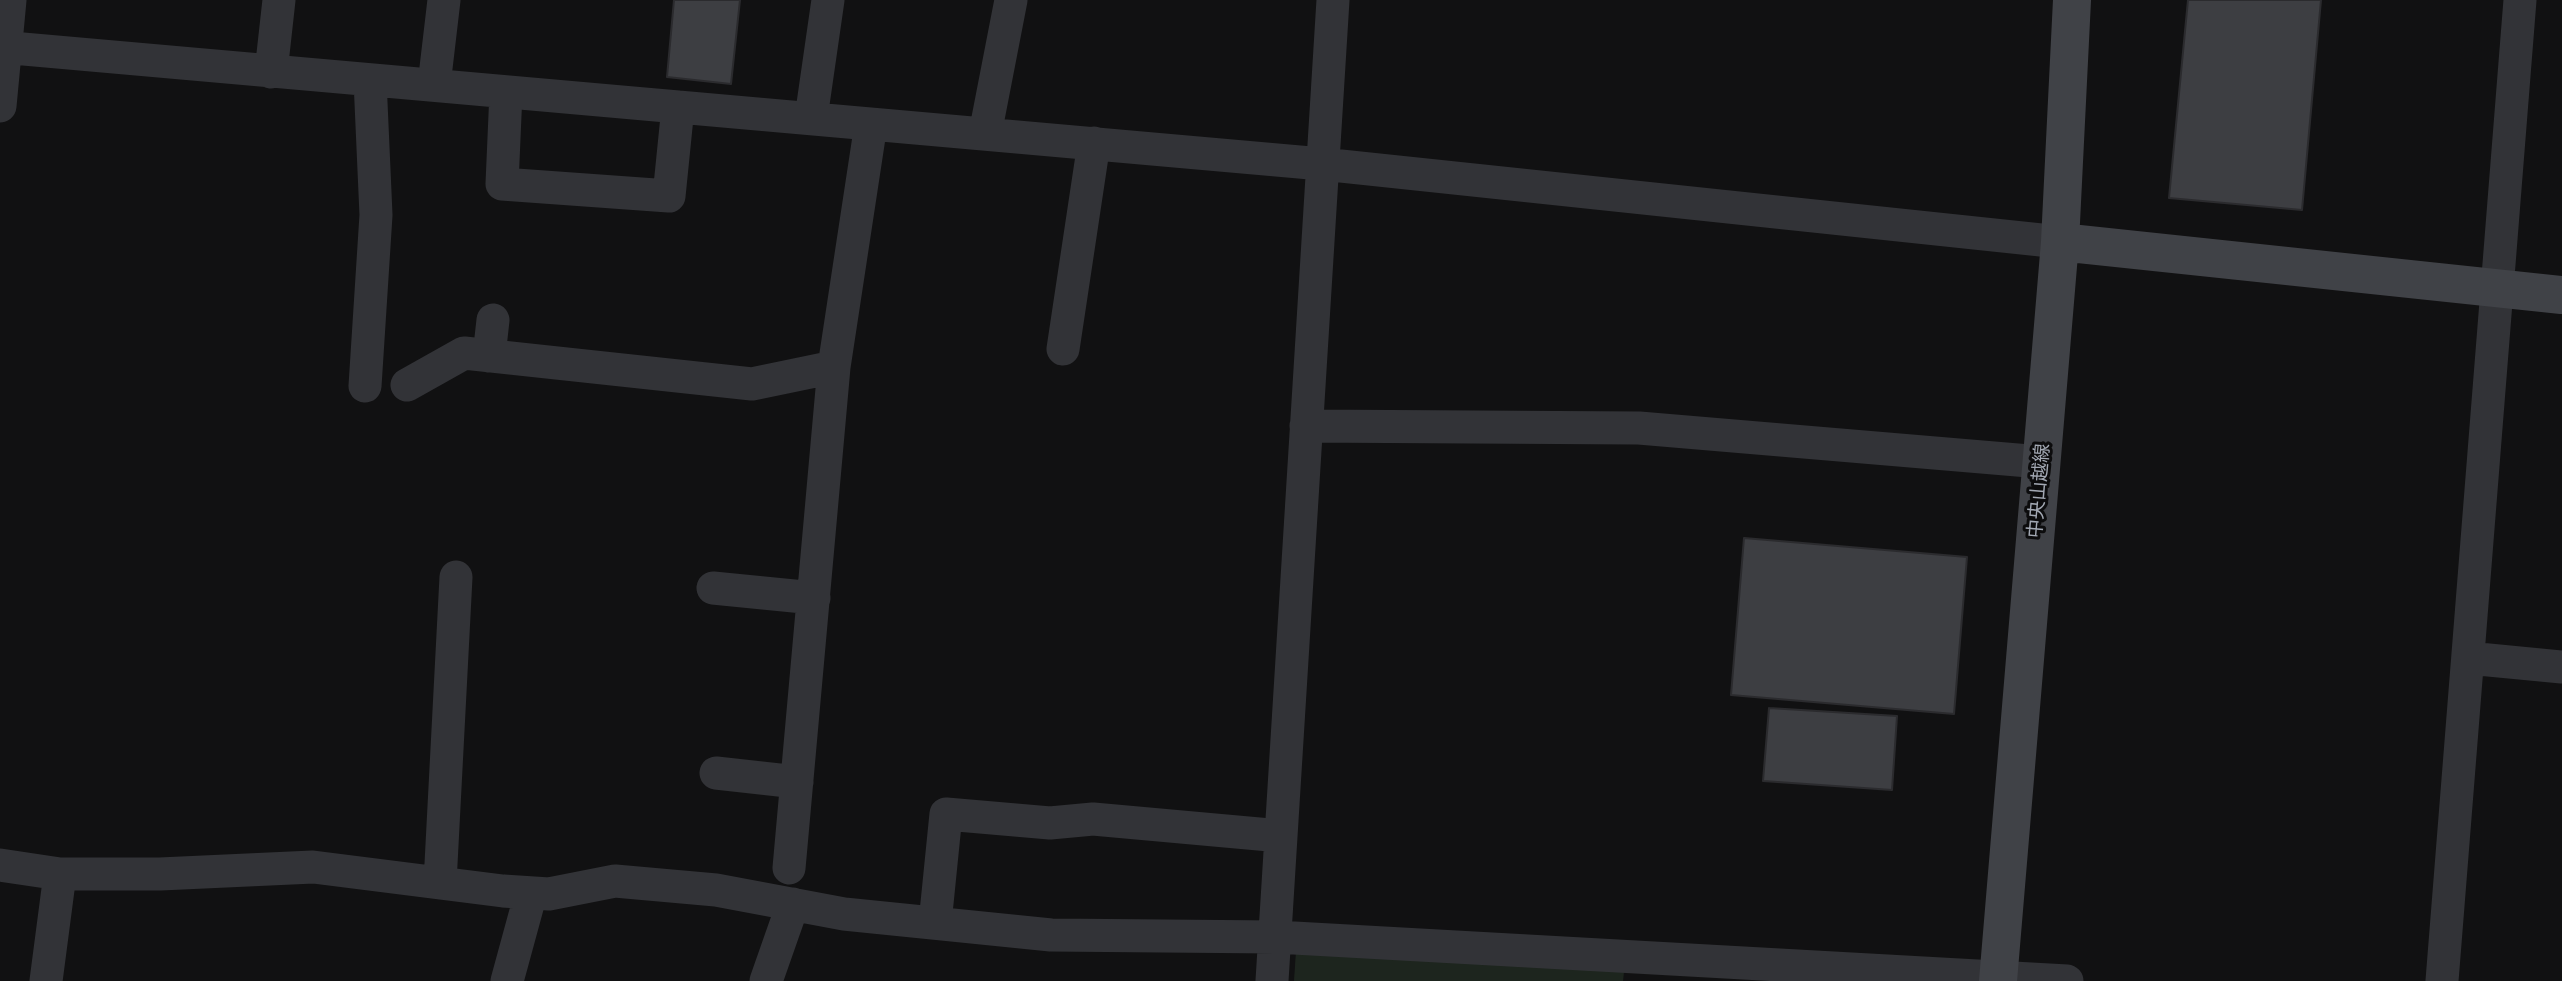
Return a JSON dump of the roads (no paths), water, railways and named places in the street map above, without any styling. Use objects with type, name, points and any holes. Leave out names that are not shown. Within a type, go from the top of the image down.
[{"type":"street","points":[[0,106],[3,47],[10,0]]},
{"type":"street","points":[[271,72],[279,0]]},
{"type":"street","points":[[434,86],[444,0]]},
{"type":"street","points":[[811,118],[828,0]]},
{"type":"street","points":[[985,134],[1011,0]]},
{"type":"street","points":[[1272,981],[1333,0]]},
{"type":"street","name":"中央山越線","points":[[1998,979],[2060,242],[2072,0]]},
{"type":"street","points":[[2442,981],[2520,0]]},
{"type":"street","points":[[3,47],[1322,164],[2562,295]]},
{"type":"street","points":[[365,386],[376,215],[370,80]]},
{"type":"street","points":[[506,92],[502,184],[669,195],[678,107]]},
{"type":"street","points":[[789,867],[834,367],[871,124]]},
{"type":"street","points":[[1063,349],[1094,143]]},
{"type":"street","points":[[489,356],[493,320]]},
{"type":"street","points":[[407,385],[464,353],[752,384],[834,367]]},
{"type":"street","points":[[1306,426],[1639,428],[2041,462]]},
{"type":"street","points":[[440,883],[456,577]]},
{"type":"street","points":[[713,588],[814,598]]},
{"type":"street","points":[[2468,658],[2562,667]]},
{"type":"street","points":[[716,773],[797,782]]},
{"type":"street","points":[[936,923],[946,814],[1050,823],[1093,819],[1281,836]]},
{"type":"street","points":[[0,865],[60,874],[160,874],[313,867],[549,894],[615,881],[716,890],[844,914],[1051,935],[1276,937],[1639,969],[2067,981]]},
{"type":"street","points":[[46,981],[60,874]]},
{"type":"street","points":[[507,981],[531,893]]},
{"type":"street","points":[[766,981],[793,904]]}]
